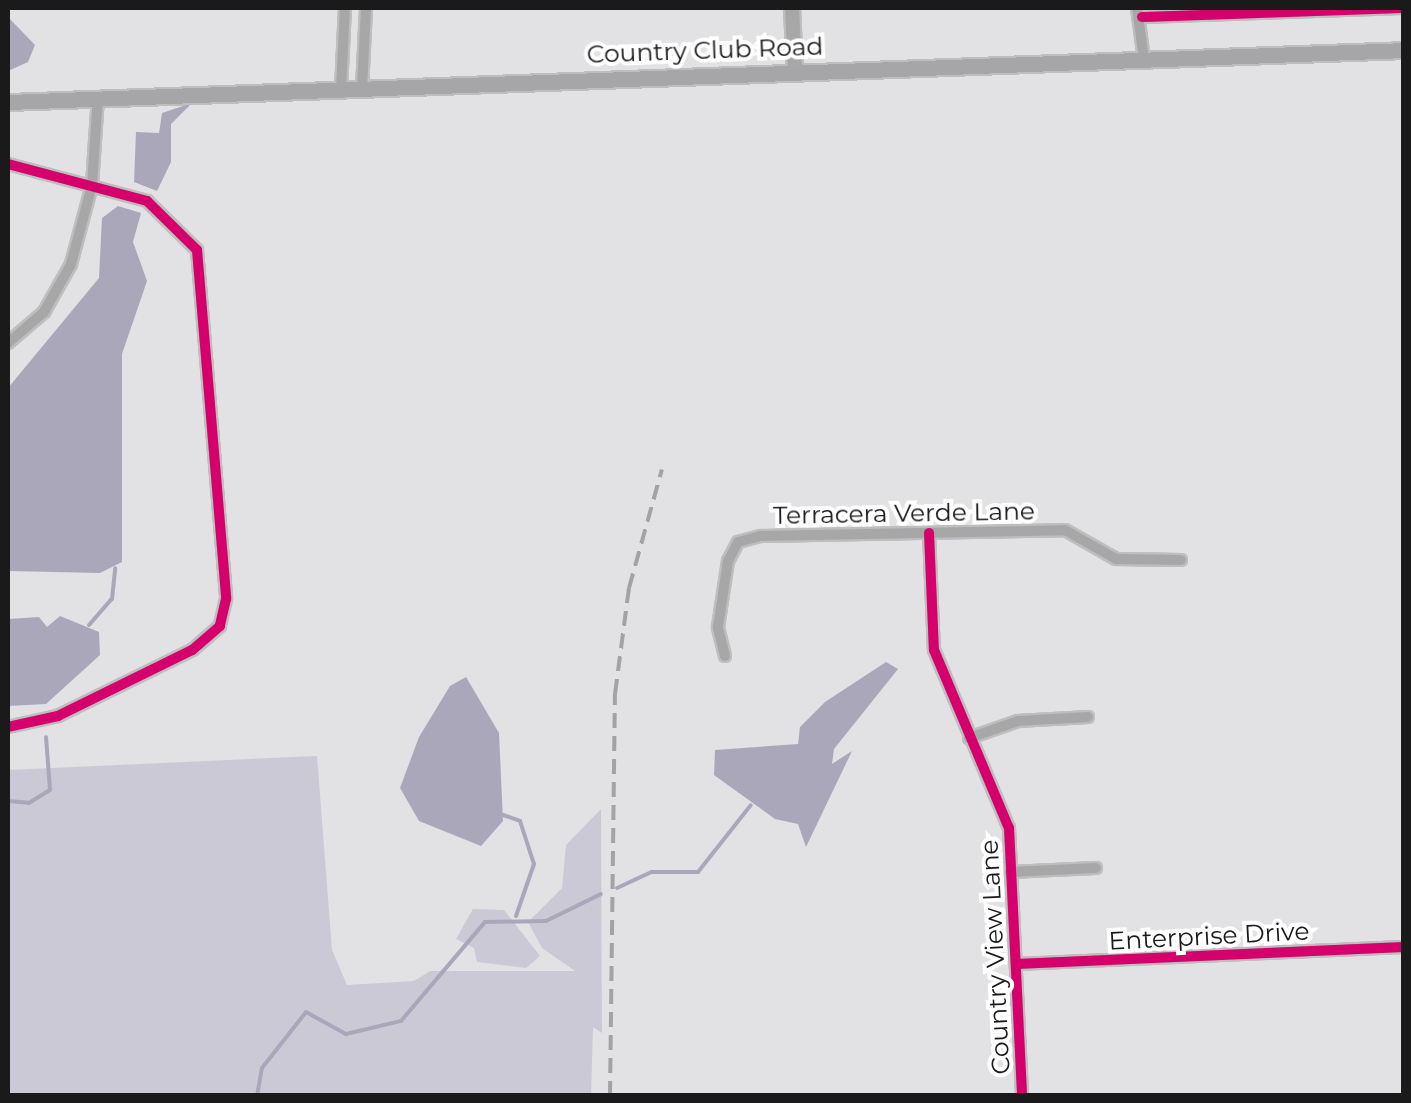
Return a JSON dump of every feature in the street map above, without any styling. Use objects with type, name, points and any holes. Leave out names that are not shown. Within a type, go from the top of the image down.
[{"type":"main road","name":"Country Club Road","points":[[8,102],[1404,50]]},
{"type":"street","points":[[341,89],[345,8]]},
{"type":"street","points":[[362,88],[366,8]]},
{"type":"street","points":[[792,8],[796,72]]},
{"type":"street","points":[[1144,59],[1139,12],[1404,8]]},
{"type":"street","points":[[8,343],[63,284],[92,185],[98,98]]},
{"type":"street","points":[[8,164],[92,185],[165,212],[200,258],[225,613],[212,636],[180,657],[58,716],[8,727]]},
{"type":"street","name":"Terracera Verde Lane","points":[[725,656],[718,626],[738,542],[1065,530],[1116,559],[1181,560]]},
{"type":"street","name":"Country View Lane","points":[[930,533],[934,650],[969,738],[1001,796],[1010,872],[1022,1096]]},
{"type":"street","points":[[969,738],[1018,721],[1088,716]]},
{"type":"street","points":[[1010,872],[1096,868]]},
{"type":"street","name":"Enterprise Drive","points":[[1016,964],[1404,948]]},
{"type":"shaded area","points":[[8,17],[35,45],[28,62],[8,71]]},
{"type":"shaded area","points":[[192,103],[171,124],[171,162],[157,191],[134,182],[136,132],[159,133],[162,113]]},
{"type":"shaded area","points":[[118,206],[141,213],[133,242],[147,281],[122,354],[122,562],[100,573],[8,571],[8,388],[99,278],[102,218]]},
{"type":"shaded area","points":[[60,616],[99,632],[100,655],[46,704],[8,706],[8,619],[39,617],[47,627]]},
{"type":"shaded area","points":[[886,662],[898,669],[834,749],[832,764],[852,751],[806,847],[798,824],[775,819],[714,775],[715,750],[798,744],[800,727],[825,702]]},
{"type":"shaded area","points":[[466,677],[499,733],[503,821],[481,846],[419,821],[400,788],[419,737],[450,686]]},
{"type":"shaded area","points":[[317,756],[332,950],[347,985],[414,981],[430,971],[575,971],[542,948],[528,922],[562,888],[566,845],[601,809],[602,1033],[593,1027],[591,1095],[8,1095],[8,770]]},
{"type":"shaded area","points":[[473,909],[504,910],[540,956],[526,968],[477,962],[474,948],[456,939]]},
{"type":"waterway","points":[[89,625],[112,599],[115,568]]},
{"type":"waterway","points":[[8,801],[29,803],[50,790],[46,737]]},
{"type":"waterway","points":[[617,888],[652,872],[698,872],[751,805]]},
{"type":"waterway","points":[[503,815],[520,821],[534,864],[516,916]]},
{"type":"waterway","points":[[257,1096],[262,1068],[306,1012],[346,1034],[401,1021],[485,922],[546,921],[601,894]]},
{"type":"railway","points":[[610,1096],[615,694],[629,588],[662,469]]},
{"type":"cycle path","points":[[1142,17],[1404,8]]},
{"type":"cycle path","points":[[8,164],[147,201],[197,250],[226,599],[220,626],[192,650],[58,716],[8,727]]},
{"type":"cycle path","points":[[929,533],[934,650],[1009,828],[1022,1096]]},
{"type":"cycle path","points":[[1016,964],[1404,947]]}]
